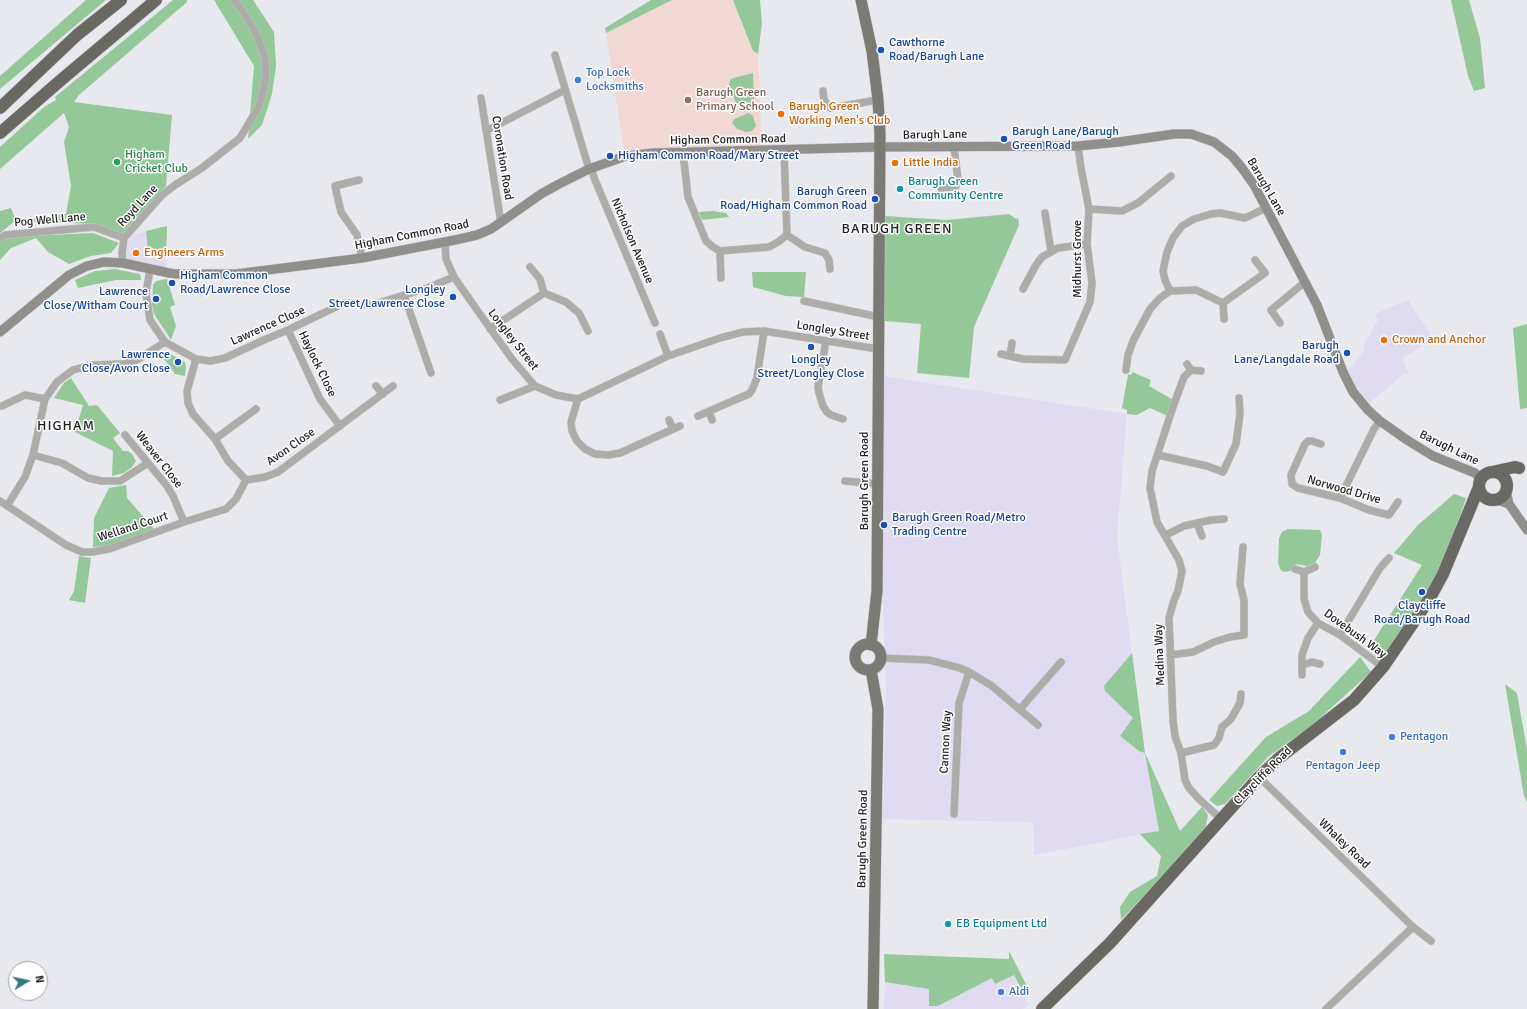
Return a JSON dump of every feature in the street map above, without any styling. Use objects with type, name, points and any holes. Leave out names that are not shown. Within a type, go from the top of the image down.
[{"type":"highway","points":[[0,108],[77,35],[121,0]]},
{"type":"highway","points":[[0,133],[156,0]]},
{"type":"highway","points":[[1515,467],[1523,467],[1510,474],[1500,498],[1485,491],[1488,473],[1515,467]]},
{"type":"highway","points":[[1492,472],[1500,474],[1505,485]]},
{"type":"highway","name":"Claycliffe Road","points":[[1042,1009],[1107,946],[1160,889],[1259,777],[1279,758],[1354,700],[1383,668],[1430,598],[1443,574],[1470,508],[1485,491]]},
{"type":"main road","name":"Barugh Green Road","points":[[861,0],[872,50],[878,100],[880,148],[877,591],[871,645]]},
{"type":"main road","points":[[871,645],[878,649],[881,658],[877,666],[871,670],[863,670],[855,660],[855,656],[860,647],[871,645]]},
{"type":"main road","name":"Barugh Green Road","points":[[871,670],[878,708],[873,1009]]},
{"type":"street","name":"Royd Lane","points":[[124,238],[162,195],[176,184],[202,168],[240,138],[259,106],[266,78],[265,58],[257,35],[234,0]]},
{"type":"street","name":"Nicholson Avenue","points":[[556,55],[565,90],[590,168],[655,323]]},
{"type":"street","points":[[486,131],[565,90]]},
{"type":"street","points":[[823,91],[824,100],[830,108],[878,100]]},
{"type":"street","name":"Coronation Road","points":[[481,98],[501,223]]},
{"type":"street","name":"Barugh Lane","points":[[880,148],[954,146],[1078,146],[1174,134],[1191,134],[1214,142],[1232,156],[1242,168],[1266,208],[1317,305],[1343,372],[1353,392],[1368,410],[1380,421],[1433,456],[1475,473],[1485,491],[1509,504]]},
{"type":"street","points":[[941,189],[956,186],[958,180],[954,146]]},
{"type":"street","name":"Midhurst Grove","points":[[1001,354],[1023,359],[1065,360],[1090,302],[1092,283],[1087,244],[1089,209],[1078,146]]},
{"type":"street","name":"Higham Common Road","points":[[0,332],[69,275],[87,266],[104,262],[123,263],[174,274],[236,274],[362,258],[477,235],[501,223],[541,194],[590,168],[626,156],[653,153],[880,148]]},
{"type":"street","points":[[784,151],[787,235]]},
{"type":"street","points":[[683,153],[688,197],[706,241],[713,247],[720,251],[769,247],[787,235]]},
{"type":"street","points":[[1089,209],[1122,211],[1138,203],[1171,176]]},
{"type":"street","points":[[360,180],[335,186],[341,212],[357,235],[362,258]]},
{"type":"street","points":[[1170,291],[1165,280],[1163,270],[1167,252],[1173,238],[1182,226],[1194,219],[1211,214],[1220,213],[1245,218],[1266,208]]},
{"type":"street","points":[[1045,213],[1051,251]]},
{"type":"street","name":"Pog Well Lane","points":[[0,238],[5,235],[94,227],[124,238]]},
{"type":"street","points":[[787,235],[805,247],[825,253],[829,260],[830,269]]},
{"type":"street","points":[[123,263],[122,253],[124,238]]},
{"type":"street","name":"Longley Street","points":[[445,242],[446,259],[454,277],[490,329],[512,359],[535,386],[556,395],[578,400],[668,356],[743,332],[764,331],[878,349]]},
{"type":"street","points":[[1023,289],[1042,257],[1058,248],[1087,244]]},
{"type":"street","points":[[720,251],[721,278]]},
{"type":"street","points":[[1223,303],[1268,271],[1254,260]]},
{"type":"street","points":[[530,267],[540,279],[544,293]]},
{"type":"street","name":"Lawrence Close","points":[[150,270],[146,293],[150,320],[165,342],[196,359],[210,361],[225,358],[344,303],[372,305],[454,277]]},
{"type":"street","points":[[1280,323],[1272,310],[1305,282]]},
{"type":"street","points":[[1126,370],[1128,356],[1133,341],[1150,309],[1160,298],[1170,291],[1196,290],[1223,303]]},
{"type":"street","points":[[490,329],[544,293]]},
{"type":"street","points":[[544,293],[566,302],[579,313],[588,331]]},
{"type":"street","points":[[404,295],[431,373]]},
{"type":"street","points":[[804,301],[879,317]]},
{"type":"street","points":[[1223,303],[1224,319]]},
{"type":"street","name":"Haylock Close","points":[[288,330],[320,399],[340,426]]},
{"type":"street","points":[[698,416],[749,394],[757,378],[764,331]]},
{"type":"street","points":[[660,334],[668,356]]},
{"type":"street","points":[[826,341],[818,387],[819,393],[823,406],[827,412],[843,419]]},
{"type":"street","points":[[7,506],[25,477],[33,455],[45,399],[57,382],[73,370],[92,365],[123,364],[137,360],[165,342]]},
{"type":"street","points":[[1010,356],[1012,343]]},
{"type":"street","points":[[196,359],[187,391],[188,403],[193,414],[215,439],[228,460],[246,480]]},
{"type":"street","name":"Medina Way","points":[[1201,371],[1189,367],[1184,378],[1152,471],[1150,488],[1157,522],[1166,535],[1179,560],[1182,570],[1178,591],[1169,618],[1175,736],[1181,753],[1185,780],[1189,788],[1198,799],[1222,819]]},
{"type":"street","points":[[376,386],[383,394]]},
{"type":"street","name":"Avon Close","points":[[246,480],[265,477],[278,472],[394,386]]},
{"type":"street","points":[[500,400],[535,386]]},
{"type":"street","points":[[2,406],[25,395],[45,399]]},
{"type":"street","points":[[1158,455],[1207,466],[1223,472],[1236,444],[1240,414],[1239,398]]},
{"type":"street","points":[[578,400],[571,422],[572,431],[578,441],[586,449],[595,454],[608,455],[620,453],[677,427],[669,420]]},
{"type":"street","points":[[215,439],[256,409]]},
{"type":"street","points":[[709,411],[712,420]]},
{"type":"street","points":[[1340,498],[1374,429],[1380,421]]},
{"type":"street","name":"Weaver Close","points":[[125,435],[167,486],[184,522]]},
{"type":"street","name":"Norwood Drive","points":[[1321,444],[1312,441],[1308,441],[1305,444],[1291,475],[1292,484],[1298,488],[1340,498],[1369,510],[1389,515],[1398,502]]},
{"type":"street","points":[[33,455],[62,463],[88,478],[102,481],[120,482],[148,463]]},
{"type":"street","name":"Welland Court","points":[[0,501],[66,545],[82,552],[109,549],[184,522],[226,509],[236,499],[246,480]]},
{"type":"street","points":[[845,481],[878,484]]},
{"type":"street","points":[[1505,485],[1509,504],[1527,530]]},
{"type":"street","points":[[1166,535],[1184,526],[1211,520],[1224,519]]},
{"type":"street","points":[[1197,523],[1202,536]]},
{"type":"street","points":[[1170,655],[1194,652],[1214,642],[1230,637],[1244,635],[1244,600],[1240,584],[1243,547]]},
{"type":"street","points":[[1340,635],[1380,568],[1389,558]]},
{"type":"street","points":[[1295,569],[1304,572],[1315,567]]},
{"type":"street","name":"Dovebush Way","points":[[1304,572],[1304,599],[1308,612],[1318,623],[1340,635],[1383,668]]},
{"type":"street","points":[[1302,675],[1302,655],[1308,638],[1318,623]]},
{"type":"street","points":[[881,658],[934,661],[969,672],[992,686],[1038,725]]},
{"type":"street","points":[[1020,709],[1061,662]]},
{"type":"street","points":[[1302,665],[1312,662],[1320,664]]},
{"type":"street","name":"Cannon Way","points":[[954,814],[959,703],[969,672]]},
{"type":"street","points":[[1181,753],[1214,745],[1219,738],[1222,727],[1232,719],[1240,703],[1240,694]]},
{"type":"street","name":"Whaley Road","points":[[1259,777],[1413,927],[1431,941]]},
{"type":"street","points":[[1326,1009],[1413,927]]},
{"type":"shaded area","name":"Barugh Green Primary School","points":[[672,0],[733,0],[753,51],[758,54],[762,146],[684,147],[624,151],[606,33]]},
{"type":"shaded area","points":[[167,226],[166,268],[130,262],[127,256],[126,244],[132,235]]},
{"type":"shaded area","points":[[1408,300],[1433,338],[1403,359],[1409,374],[1403,375],[1369,403],[1356,387],[1348,370],[1364,351],[1364,345],[1378,320],[1375,314]]},
{"type":"shaded area","points":[[884,376],[1127,414],[1117,537],[1145,753],[1159,831],[1034,855],[1033,822],[883,819],[886,684],[883,601]]},
{"type":"shaded area","points":[[1014,975],[1029,1005],[1023,1009],[884,1009],[885,982],[929,989],[938,1006],[992,978],[996,984]]},
{"type":"green space","points":[[86,0],[106,0],[0,89],[0,76]]},
{"type":"green space","points":[[173,0],[187,0],[187,2],[79,95],[74,102],[172,115],[166,186],[122,234],[95,224],[15,221],[0,233],[0,211],[11,208],[16,221],[66,214],[71,186],[64,142],[69,127],[64,113],[0,169],[0,147],[44,107],[56,100],[55,97]]},
{"type":"green space","points":[[214,0],[253,0],[274,32],[276,66],[272,94],[262,125],[248,139],[254,66]]},
{"type":"green space","points":[[651,0],[672,0],[606,33],[605,28]]},
{"type":"green space","points":[[733,0],[760,0],[762,24],[758,54],[753,51]]},
{"type":"green space","points":[[1451,0],[1469,0],[1480,38],[1485,88],[1474,91],[1468,76]]},
{"type":"green space","points":[[753,73],[754,99],[750,107],[743,109],[737,105],[729,87],[730,80]]},
{"type":"green space","points":[[749,113],[753,116],[756,126],[752,131],[746,132],[737,129],[732,123],[734,119]]},
{"type":"green space","points":[[712,211],[726,213],[729,217],[702,220],[699,212]]},
{"type":"green space","points":[[1009,214],[1016,219],[1018,218],[1019,225],[974,327],[969,378],[917,373],[921,324],[885,321],[885,216],[947,220]]},
{"type":"green space","points":[[167,226],[166,255],[148,250],[146,231]]},
{"type":"green space","points":[[93,233],[119,243],[111,253],[91,256],[69,264],[48,252],[36,238],[11,248],[0,260],[0,241],[6,237]]},
{"type":"green space","points":[[115,269],[140,274],[141,280],[116,280],[78,288],[75,280],[95,271]]},
{"type":"green space","points":[[752,272],[806,272],[804,297],[786,296],[753,287]]},
{"type":"green space","points":[[167,279],[175,305],[170,307],[176,326],[171,340],[154,314],[152,305],[153,285],[156,281]]},
{"type":"green space","points":[[1527,324],[1527,408],[1520,409],[1513,328]]},
{"type":"green space","points":[[167,352],[185,362],[185,376],[175,374],[160,353]]},
{"type":"green space","points":[[1132,372],[1151,380],[1149,386],[1172,399],[1168,416],[1150,408],[1137,415],[1127,414],[1127,410],[1122,408],[1128,375],[1132,374]]},
{"type":"green space","points":[[71,378],[89,406],[97,405],[120,433],[113,438],[123,451],[128,451],[132,454],[136,461],[132,467],[124,473],[112,476],[113,451],[75,432],[83,405],[54,398],[64,383]]},
{"type":"green space","points":[[126,485],[127,498],[155,530],[108,546],[93,547],[94,518],[109,488]]},
{"type":"green space","points":[[1454,494],[1466,498],[1450,547],[1441,568],[1423,599],[1386,654],[1382,655],[1369,648],[1422,565],[1394,553],[1418,525]]},
{"type":"green space","points":[[1288,529],[1320,530],[1322,535],[1320,555],[1315,563],[1307,566],[1296,564],[1290,571],[1283,572],[1280,569],[1278,563],[1279,538],[1282,532]]},
{"type":"green space","points":[[79,556],[91,558],[85,603],[69,600],[74,591]]},
{"type":"green space","points":[[1132,653],[1145,753],[1139,751],[1120,736],[1133,718],[1105,691],[1104,686]]},
{"type":"green space","points":[[1360,657],[1371,672],[1311,726],[1269,756],[1225,804],[1217,806],[1209,800],[1266,737],[1309,711]]},
{"type":"green space","points":[[1505,684],[1517,693],[1527,750],[1527,802],[1524,796]]},
{"type":"green space","points":[[1145,753],[1180,831],[1202,807],[1208,815],[1205,831],[1121,920],[1120,907],[1130,892],[1157,876],[1161,856],[1140,834],[1159,831]]},
{"type":"green space","points":[[1009,951],[1030,992],[1025,996],[1014,975],[995,984],[992,978],[938,1006],[929,1006],[929,989],[885,982],[884,954],[1009,959]]},
{"type":"place","name":"Cawthorne Road/Barugh Lane","points":[[881,50]]},
{"type":"place","name":"Top Lock Locksmiths","points":[[578,80]]},
{"type":"place","name":"Barugh Green Primary School","points":[[688,100]]},
{"type":"place","name":"Barugh Green Working Men's Club","points":[[781,114]]},
{"type":"place","name":"Barugh Lane/Barugh Green Road","points":[[1004,139]]},
{"type":"place","name":"Higham Common Road/Mary Street","points":[[610,156]]},
{"type":"place","name":"Higham Cricket Club","points":[[117,162]]},
{"type":"place","name":"Little India","points":[[895,163]]},
{"type":"place","name":"Barugh Green Community Centre","points":[[900,189]]},
{"type":"place","name":"Barugh Green Road/Higham Common Road","points":[[875,199]]},
{"type":"place","name":"Engineers Arms","points":[[136,253]]},
{"type":"place","name":"Higham Common Road/Lawrence Close","points":[[172,283]]},
{"type":"place","name":"Longley Street/Lawrence Close","points":[[453,297]]},
{"type":"place","name":"Lawrence Close/Witham Court","points":[[156,299]]},
{"type":"place","name":"Crown and Anchor","points":[[1384,340]]},
{"type":"place","name":"Longley Street/Longley Close","points":[[811,347]]},
{"type":"place","name":"Barugh Lane/Langdale Road","points":[[1347,353]]},
{"type":"place","name":"Lawrence Close/Avon Close","points":[[178,362]]},
{"type":"place","name":"Barugh Green Road/Metro Trading Centre","points":[[884,525]]},
{"type":"place","name":"Claycliffe Road/Barugh Road","points":[[1422,592]]},
{"type":"place","name":"Pentagon","points":[[1392,737]]},
{"type":"place","name":"Pentagon Jeep","points":[[1343,752]]},
{"type":"place","name":"EB Equipment Ltd","points":[[948,924]]},
{"type":"place","name":"Aldi","points":[[1001,992]]},
{"type":"district","name":"BARUGH GREEN","points":[[897,229]]},
{"type":"district","name":"HIGHAM","points":[[66,426]]}]
